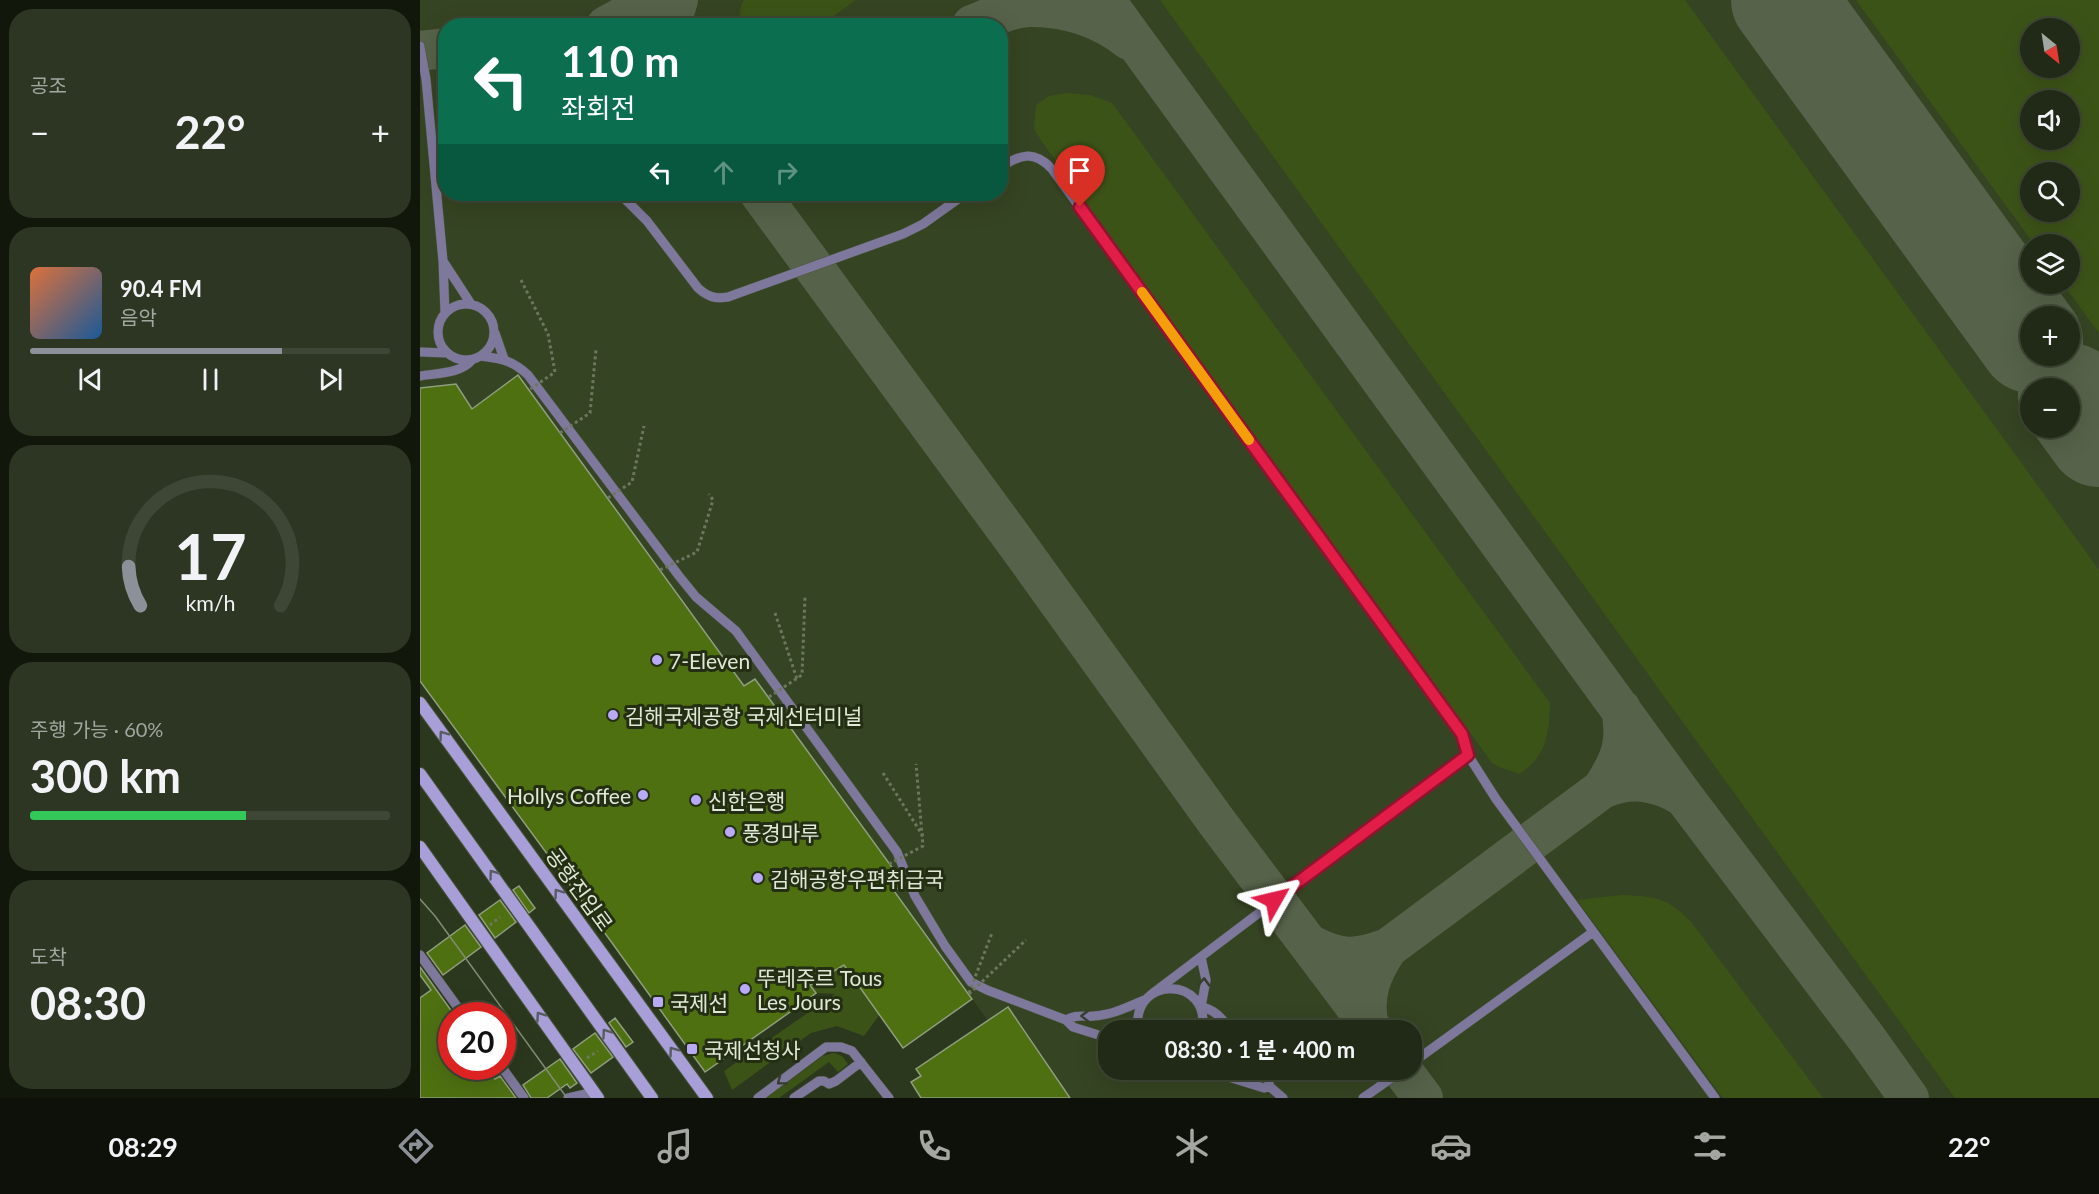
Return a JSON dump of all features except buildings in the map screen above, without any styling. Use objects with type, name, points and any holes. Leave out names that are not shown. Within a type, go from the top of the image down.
[{"type":"main road","name":"공항진입로","points":[[420,703],[707,1098]]},
{"type":"main road","points":[[421,778],[516,906],[652,1098]]},
{"type":"main road","points":[[420,847],[596,1095]]},
{"type":"lane","points":[[420,46],[426,80],[435,168],[445,313]]},
{"type":"lane","points":[[1008,164],[1020,157],[1033,156],[1044,160],[1052,169],[1462,734],[1468,755],[1496,799],[1715,1098]]},
{"type":"lane","points":[[627,201],[647,221],[698,288],[706,295],[719,299],[913,229],[955,201]]},
{"type":"lane","points":[[443,261],[471,304]]},
{"type":"lane","points":[[447,353],[438,338],[437,329],[445,313],[452,307],[471,304],[480,308],[492,322],[504,359]]},
{"type":"lane","points":[[420,376],[450,372],[466,366],[488,350],[493,341],[494,332]]},
{"type":"lane","points":[[420,352],[447,353],[463,360],[504,359],[517,364],[528,375],[679,576],[696,597],[736,632],[753,654],[897,852],[915,896],[945,946],[971,981],[987,990],[1066,1020],[1072,1027],[1098,1035]]},
{"type":"lane","points":[[1137,1020],[1139,1009],[1153,993],[1468,755]]},
{"type":"lane","points":[[1422,1056],[1593,932]]},
{"type":"lane","points":[[420,955],[454,1002]]},
{"type":"lane","points":[[1201,957],[1206,980],[1201,1007]]},
{"type":"lane","points":[[1153,993],[1175,988],[1185,991],[1201,1007],[1204,1020]]},
{"type":"lane","points":[[1066,1020],[1074,1016],[1093,1016],[1120,1011],[1145,1000]]},
{"type":"lane","points":[[1201,1007],[1208,1008],[1223,1020]]},
{"type":"lane","points":[[758,1098],[826,1047],[841,1047],[852,1051],[889,1098]]},
{"type":"lane","points":[[794,1098],[819,1081],[830,1084],[836,1081],[861,1062]]},
{"type":"lane","points":[[511,1080],[524,1098]]},
{"type":"lane","points":[[1238,1080],[1264,1088],[1269,1086]]},
{"type":"lane","points":[[1268,1080],[1269,1086],[1284,1098]]},
{"type":"lane","points":[[1363,1098],[1389,1080]]},
{"type":"lane","points":[[568,1098],[596,1095]]},
{"type":"path","points":[[521,279],[548,333],[555,372],[529,390]]},
{"type":"path","points":[[560,433],[590,412],[596,349]]},
{"type":"path","points":[[608,498],[632,482],[644,426]]},
{"type":"path","points":[[660,570],[697,552],[712,500],[709,494]]},
{"type":"path","points":[[768,697],[802,675],[806,597]]},
{"type":"path","points":[[776,613],[797,679]]},
{"type":"path","points":[[889,864],[923,846],[916,764]]},
{"type":"path","points":[[883,772],[923,836]]},
{"type":"path","points":[[490,925],[500,918]]},
{"type":"path","points":[[992,933],[969,994],[1026,940]]},
{"type":"path","points":[[587,1058],[598,1051]]},
{"type":"shaded area","points":[[420,0],[2099,0],[2099,1098],[1060,1098],[988,1021],[894,891],[904,884],[755,679],[744,686],[518,376],[472,409],[455,385],[420,388]]},
{"type":"shaded area","points":[[744,0],[856,0],[831,18],[740,18]]},
{"type":"shaded area","points":[[1160,0],[1685,0],[2099,570],[2099,1098],[1955,1098]]},
{"type":"shaded area","points":[[1856,0],[2099,0],[2099,333],[2070,294],[2080,294],[2080,234],[2027,234]]},
{"type":"shaded area","points":[[1066,93],[1090,95],[1112,103],[1550,703],[1545,743],[1536,759],[1520,774],[1492,763],[1040,139],[1034,129],[1036,105],[1049,96]]},
{"type":"shaded area","points":[[1622,895],[1661,900],[1676,908],[1692,923],[1823,1098],[1723,1098],[1577,900]]},
{"type":"shaded area","points":[[844,965],[880,1014],[864,1036],[837,1026],[811,1033],[732,1090],[724,1071],[835,994],[816,993],[810,985]]},
{"type":"shaded area","points":[[834,1053],[842,1056],[848,1064],[838,1072],[829,1062],[779,1098],[766,1098],[823,1056]]},
{"type":"taxiway","points":[[621,18],[645,0]]},
{"type":"taxiway","points":[[672,18],[678,0]]},
{"type":"taxiway","points":[[1105,0],[1684,797],[1909,1098]]},
{"type":"taxiway","points":[[990,18],[1014,9],[1029,7],[1069,11],[1107,25],[1129,40]]},
{"type":"taxiway","points":[[420,51],[438,49]]},
{"type":"taxiway","points":[[765,201],[1019,547],[1216,821],[1365,1020]]},
{"type":"taxiway","points":[[1621,709],[1624,732],[1621,751],[1602,789],[1624,783],[1644,782],[1664,787],[1684,797]]},
{"type":"taxiway","points":[[1388,948],[1602,789]]},
{"type":"taxiway","points":[[1311,945],[1349,957],[1367,955],[1388,948],[1377,967],[1367,995],[1368,1020]]},
{"type":"taxiway","points":[[1410,1080],[1423,1098]]},
{"type":"runway","points":[[1783,0],[2020,326]]},
{"type":"runway","points":[[2080,409],[2099,435]]},
{"type":"tram line","points":[[420,899],[435,916],[567,1098]]},
{"type":"slow traffic","points":[[1142,292],[1249,440]]},
{"type":"place","name":"7-Eleven","points":[[657,660]]},
{"type":"place","name":"김해국제공항 국제선터미널","points":[[613,715]]},
{"type":"place","name":"Hollys Coffee","points":[[643,795]]},
{"type":"place","name":"신한은행","points":[[696,800]]},
{"type":"place","name":"풍경마루","points":[[730,832]]},
{"type":"place","name":"김해공항우편취급국","points":[[758,878]]},
{"type":"place","name":"뚜레주르 Tous Les Jours","points":[[745,989]]},
{"type":"place","name":"국제선","points":[[658,1002]]},
{"type":"place","name":"국제선청사","points":[[692,1049]]},
{"type":"route","points":[[1080,207],[1462,734],[1468,755],[1274,900]]}]
